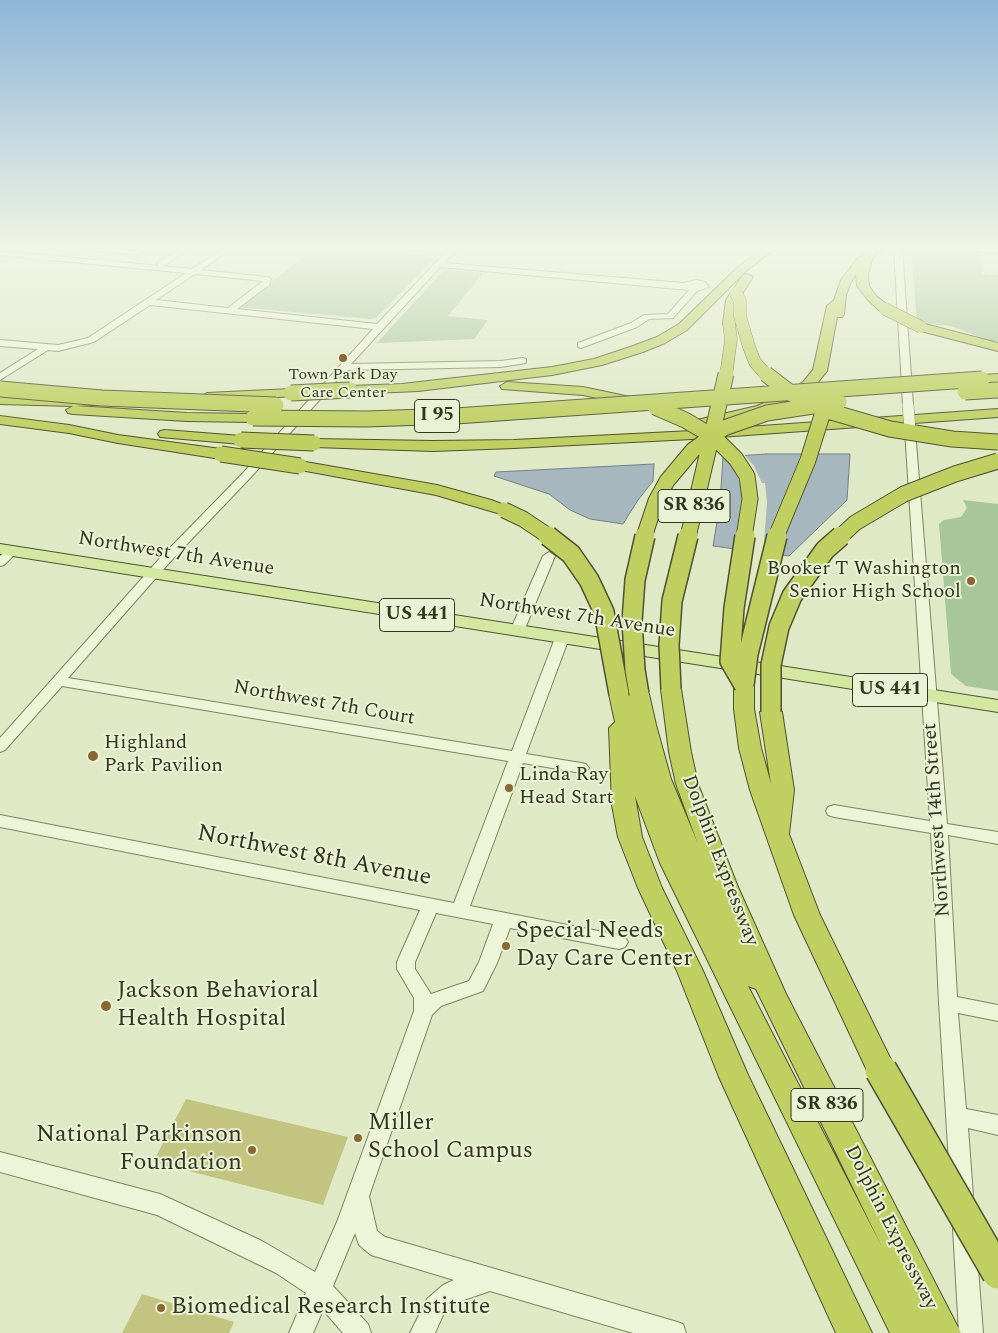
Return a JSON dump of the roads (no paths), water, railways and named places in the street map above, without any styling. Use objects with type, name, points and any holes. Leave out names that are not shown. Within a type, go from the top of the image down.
[{"type":"highway","points":[[405,387],[552,371],[626,354],[661,340],[683,327],[700,310]]},
{"type":"highway","name":"Dolphin Expressway","points":[[730,310],[731,339],[725,386],[672,601],[669,645],[672,689],[680,752],[687,784],[720,872],[773,996],[943,1333]]},
{"type":"highway","points":[[740,310],[747,339],[756,362],[767,376],[792,394],[828,411],[882,427],[931,436],[998,442]]},
{"type":"highway","points":[[584,441],[602,436],[674,428],[726,418],[762,409],[792,396],[808,386],[820,371],[832,310]]},
{"type":"highway","points":[[838,310],[830,379],[822,415],[808,460],[774,542],[748,654],[744,685],[744,709],[750,748],[761,790],[810,922],[881,1070],[998,1273]]},
{"type":"highway","points":[[889,310],[921,327],[962,340],[998,347]]},
{"type":"highway","name":"I 95","points":[[0,401],[109,414],[253,418],[406,418],[998,378]]},
{"type":"highway","points":[[0,401],[81,402],[405,387],[485,386],[548,388],[612,396],[666,411],[701,428],[714,437],[729,451],[747,476],[750,499],[734,608],[730,661],[744,685]]},
{"type":"highway","points":[[0,388],[119,399],[270,405],[361,407],[528,403],[620,404]]},
{"type":"highway","points":[[854,1333],[734,1077],[690,971],[650,888],[630,837],[624,805],[620,758],[629,694],[635,670],[632,621],[635,580],[642,542],[651,513],[662,488],[678,466],[693,450],[724,428],[750,418],[778,411],[861,399],[998,390]]},
{"type":"highway","name":"I 95","points":[[0,420],[68,429],[128,430],[241,440],[433,446],[584,441],[996,414]]},
{"type":"highway","points":[[68,429],[118,439],[300,466],[437,490],[504,510],[560,544],[576,561],[590,580],[604,612],[629,694],[641,782],[672,863],[908,1333]]},
{"type":"highway","points":[[777,834],[783,790],[771,712],[771,665],[782,618],[801,581],[826,550],[855,523],[904,494],[955,474],[998,461]]},
{"type":"highway","points":[[629,694],[645,725],[660,779],[698,873],[747,970],[773,996]]},
{"type":"main road","name":"Northwest 7th Avenue","points":[[4,554],[155,574],[998,706]]},
{"type":"street","points":[[0,343],[45,348],[66,347],[99,336],[136,310]]},
{"type":"street","points":[[223,310],[379,326]]},
{"type":"street","points":[[0,747],[155,574],[165,560],[247,475],[394,310]]},
{"type":"street","points":[[581,346],[647,318],[670,316],[674,310]]},
{"type":"street","name":"Northwest 14th Street","points":[[902,310],[939,828],[948,1003],[971,1333]]},
{"type":"street","points":[[0,377],[45,348]]},
{"type":"street","points":[[343,367],[501,364],[523,361]]},
{"type":"street","points":[[517,631],[549,556]]},
{"type":"street","points":[[460,910],[562,638]]},
{"type":"street","name":"Northwest 7th Court","points":[[60,681],[581,768]]},
{"type":"street","points":[[834,811],[998,838]]},
{"type":"street","name":"Northwest 8th Avenue","points":[[0,820],[619,942]]},
{"type":"street","points":[[424,1012],[423,996],[406,969],[406,962],[431,905]]},
{"type":"street","points":[[301,1333],[358,1196],[424,1012],[435,1000],[476,986],[488,963],[504,919]]},
{"type":"street","points":[[948,1003],[998,1013]]},
{"type":"street","points":[[957,1116],[998,1124]]},
{"type":"street","points":[[0,1162],[160,1205],[262,1253],[320,1289],[359,1333]]},
{"type":"street","points":[[358,1196],[367,1237],[379,1247],[674,1333]]},
{"type":"street","points":[[422,1333],[435,1307],[451,1293],[489,1280]]},
{"type":"place","name":"Town Park Day Care Center","points":[[343,358]]},
{"type":"place","name":"Booker T Washington Senior High School","points":[[971,581]]},
{"type":"place","name":"Highland Park Pavilion","points":[[93,756]]},
{"type":"place","name":"Linda Ray Head Start","points":[[509,788]]},
{"type":"place","name":"Special Needs Day Care Center","points":[[506,946]]},
{"type":"place","name":"Jackson Behavioral Health Hospital","points":[[106,1006]]},
{"type":"place","name":"Miller School Campus","points":[[358,1138]]},
{"type":"place","name":"National Parkinson Foundation","points":[[252,1150]]},
{"type":"place","name":"Biomedical Research Institute","points":[[161,1308]]}]
